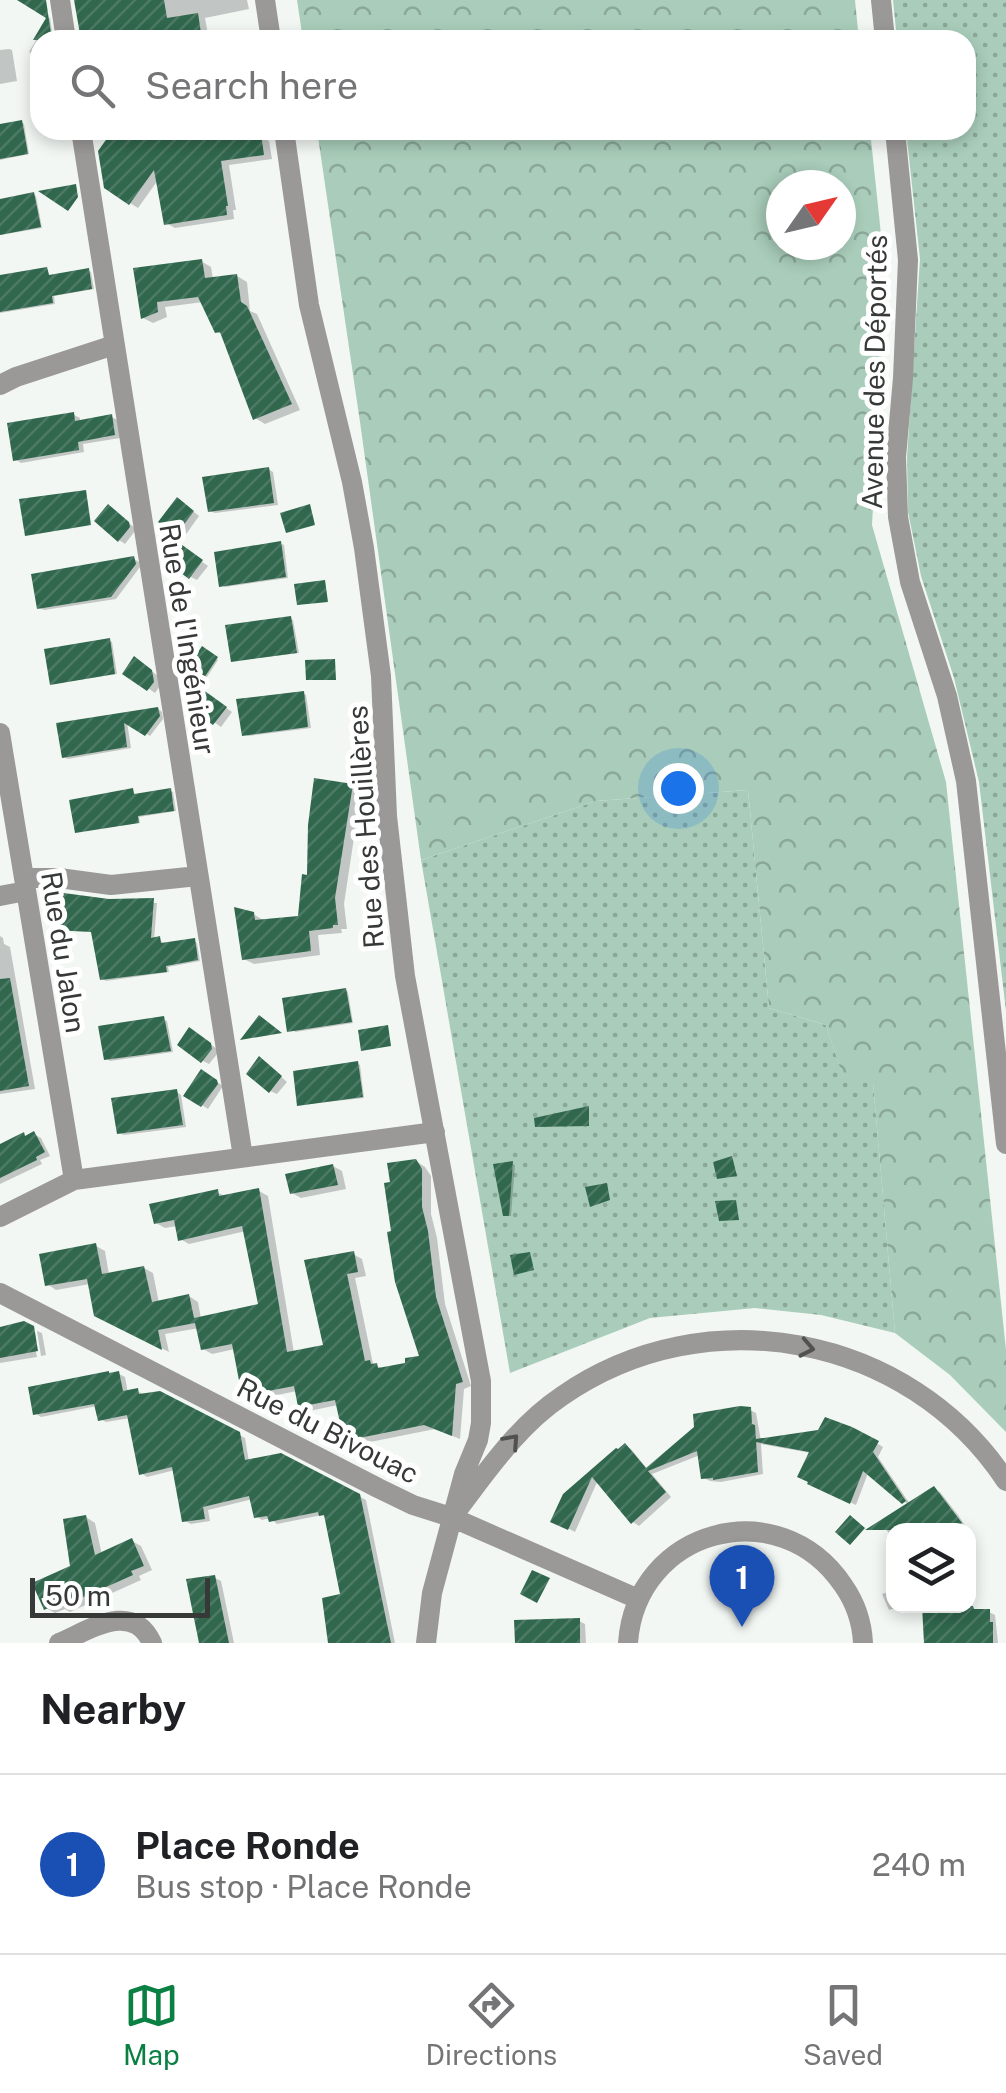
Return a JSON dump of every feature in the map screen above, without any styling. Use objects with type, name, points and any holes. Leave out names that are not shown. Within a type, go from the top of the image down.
[{"type":"street","points":[[60,0],[64,30]]},
{"type":"street","points":[[265,0],[270,30]]},
{"type":"street","points":[[881,0],[884,30]]},
{"type":"street","name":"Rue de l'Ingénieur","points":[[83,140],[242,1157]]},
{"type":"street","name":"Rue des Houillères","points":[[285,140],[309,305],[352,482],[370,586],[381,676],[387,816],[405,976],[482,1392],[478,1440],[464,1474],[432,1592],[426,1643]]},
{"type":"street","name":"Avenue des Déportés","points":[[896,140],[908,260],[896,457],[898,518],[910,582],[947,696],[966,781],[1006,1144]]},
{"type":"street","points":[[0,385],[114,345]]},
{"type":"street","name":"Rue du Jalon","points":[[0,733],[74,1180]]},
{"type":"street","points":[[0,896],[25,884],[59,878],[110,885],[198,876]]},
{"type":"street","points":[[0,1217],[74,1180],[436,1132]]},
{"type":"street","name":"Rue du Bivouac","points":[[0,1293],[413,1505],[452,1517],[638,1599]]},
{"type":"street","points":[[452,1517],[518,1434],[564,1394],[618,1365],[662,1348],[720,1339],[821,1350],[878,1370],[952,1418],[978,1443],[1006,1481]]},
{"type":"street","points":[[628,1643],[638,1599],[664,1563],[690,1545],[742,1531],[784,1538],[822,1559],[849,1593],[858,1612],[863,1643]]},
{"type":"street","points":[[59,1643],[120,1619],[136,1622],[152,1643]]},
{"type":"green space","points":[[297,0],[855,0],[858,30],[302,30]]},
{"type":"green space","points":[[893,0],[1006,0],[1006,1011],[979,782],[954,678],[921,576],[908,512],[907,457],[920,259],[907,140],[976,140],[976,30],[896,30]]},
{"type":"green space","points":[[318,140],[871,140],[886,282],[872,525],[946,782],[1006,1350],[1006,1432],[950,1375],[895,1333],[873,1083],[843,1077],[826,1025],[769,1008],[748,790],[596,801],[421,860]]},
{"type":"green space","points":[[748,790],[769,1008],[826,1025],[843,1076],[873,1082],[895,1333],[821,1315],[755,1308],[650,1318],[510,1373],[421,860],[596,801]]},
{"type":"building","points":[[17,0],[46,0],[50,30],[39,30],[46,18]]},
{"type":"building","points":[[74,0],[164,0],[167,18],[198,13],[201,30],[79,30]]},
{"type":"building","points":[[22,120],[28,154],[0,159],[0,124]]},
{"type":"building","points":[[106,140],[262,140],[264,155],[221,161],[227,215],[164,225],[154,170],[129,205],[104,188],[98,151]]},
{"type":"building","points":[[76,184],[78,197],[68,211],[38,191]]},
{"type":"building","points":[[34,192],[41,227],[0,235],[0,199]]},
{"type":"building","points":[[202,259],[205,278],[237,274],[241,302],[247,306],[292,404],[253,420],[220,332],[215,333],[198,297],[157,302],[158,312],[141,319],[133,268]]},
{"type":"building","points":[[47,267],[49,275],[89,268],[92,289],[52,296],[53,303],[0,312],[0,275]]},
{"type":"building","points":[[74,412],[75,421],[112,414],[115,435],[78,442],[79,450],[13,461],[7,423]]},
{"type":"building","points":[[269,467],[274,503],[208,512],[202,477]]},
{"type":"building","points":[[86,490],[91,525],[25,536],[19,499]]},
{"type":"building","points":[[177,497],[194,511],[176,535],[158,522]]},
{"type":"building","points":[[108,504],[129,522],[130,527],[118,542],[94,521]]},
{"type":"building","points":[[310,504],[315,525],[286,533],[280,513]]},
{"type":"building","points":[[281,541],[286,577],[219,587],[214,552]]},
{"type":"building","points":[[178,542],[203,560],[189,579],[165,561]]},
{"type":"building","points":[[134,556],[136,564],[111,597],[37,609],[31,574]]},
{"type":"building","points":[[325,580],[328,602],[297,605],[294,584]]},
{"type":"building","points":[[291,616],[297,653],[231,662],[225,625]]},
{"type":"building","points":[[110,638],[115,674],[50,685],[44,649]]},
{"type":"building","points":[[202,646],[218,657],[200,684],[184,674]]},
{"type":"building","points":[[134,656],[152,670],[154,682],[147,691],[122,674]]},
{"type":"building","points":[[335,659],[336,680],[306,680],[305,660]]},
{"type":"building","points":[[202,689],[227,707],[213,725],[189,707]]},
{"type":"building","points":[[304,691],[308,727],[242,736],[236,699]]},
{"type":"building","points":[[158,707],[160,716],[145,736],[124,723],[127,747],[62,758],[56,723]]},
{"type":"building","points":[[314,778],[353,784],[335,898],[338,925],[309,931],[311,951],[242,960],[234,907],[254,912],[255,920],[298,916],[302,874],[307,875]]},
{"type":"building","points":[[133,788],[134,794],[171,788],[174,811],[138,816],[139,823],[75,833],[69,800]]},
{"type":"building","points":[[56,892],[109,899],[154,898],[151,938],[160,936],[161,943],[195,938],[198,960],[166,966],[167,972],[100,980],[91,932],[53,930]]},
{"type":"building","points":[[10,978],[29,1086],[0,1091],[0,979]]},
{"type":"building","points":[[346,988],[352,1022],[287,1032],[282,998]]},
{"type":"building","points":[[259,1015],[282,1033],[240,1040]]},
{"type":"building","points":[[164,1016],[171,1051],[104,1060],[98,1026]]},
{"type":"building","points":[[388,1025],[391,1046],[361,1051],[358,1030]]},
{"type":"building","points":[[189,1027],[211,1043],[212,1049],[201,1063],[177,1045]]},
{"type":"building","points":[[259,1056],[282,1076],[269,1093],[246,1074]]},
{"type":"building","points":[[358,1061],[363,1097],[297,1106],[293,1071]]},
{"type":"building","points":[[201,1069],[218,1084],[201,1107],[183,1096]]},
{"type":"building","points":[[177,1089],[183,1125],[117,1134],[111,1098]]},
{"type":"building","points":[[589,1106],[589,1126],[535,1127],[534,1118]]},
{"type":"building","points":[[34,1131],[45,1152],[0,1178],[0,1144]]},
{"type":"building","points":[[732,1156],[737,1176],[717,1179],[713,1162]]},
{"type":"building","points":[[416,1159],[422,1169],[422,1207],[436,1297],[463,1382],[456,1384],[452,1436],[424,1425],[344,1441],[335,1400],[298,1407],[294,1386],[242,1396],[232,1344],[201,1350],[195,1323],[158,1330],[162,1350],[94,1316],[87,1279],[45,1286],[39,1254],[96,1243],[102,1274],[144,1266],[152,1302],[189,1294],[194,1318],[258,1304],[242,1226],[178,1241],[174,1220],[154,1224],[149,1204],[218,1189],[219,1196],[259,1188],[287,1352],[323,1345],[304,1260],[354,1251],[358,1272],[347,1274],[365,1361],[377,1363],[378,1368],[405,1363],[405,1358],[419,1356],[395,1282],[384,1183],[390,1182],[387,1163]]},
{"type":"building","points":[[513,1161],[509,1216],[503,1216],[493,1164]]},
{"type":"building","points":[[333,1164],[338,1185],[290,1194],[285,1174]]},
{"type":"building","points":[[607,1183],[610,1200],[590,1207],[585,1187]]},
{"type":"building","points":[[736,1200],[739,1220],[719,1221],[715,1201]]},
{"type":"building","points":[[530,1252],[534,1270],[514,1275],[510,1255]]},
{"type":"building","points":[[24,1321],[34,1326],[38,1351],[0,1358],[0,1327]]},
{"type":"building","points":[[119,1371],[123,1391],[160,1391],[240,1432],[245,1460],[281,1453],[360,1494],[391,1643],[328,1643],[322,1598],[340,1594],[324,1515],[319,1516],[318,1512],[269,1522],[267,1516],[254,1518],[249,1496],[203,1507],[205,1519],[182,1522],[172,1467],[139,1475],[127,1415],[98,1421],[94,1404],[33,1415],[28,1387]]},
{"type":"building","points":[[751,1407],[758,1472],[701,1479],[697,1451],[648,1471],[666,1492],[631,1524],[592,1477],[568,1530],[550,1522],[563,1494],[616,1448],[625,1443],[646,1468],[694,1427],[693,1414]]},
{"type":"building","points":[[825,1417],[879,1441],[873,1452],[906,1501],[902,1504],[863,1471],[850,1504],[797,1477],[809,1452],[756,1442],[818,1430]]},
{"type":"building","points":[[934,1486],[962,1523],[886,1523],[886,1530],[865,1530]]},
{"type":"building","points":[[86,1515],[95,1555],[132,1538],[144,1566],[131,1571],[133,1575],[59,1608],[57,1604],[44,1610],[32,1583],[70,1566],[63,1519]]},
{"type":"building","points":[[850,1515],[865,1528],[850,1545],[835,1532]]},
{"type":"building","points":[[532,1570],[550,1578],[537,1603],[520,1594]]},
{"type":"building","points":[[215,1575],[229,1643],[199,1643],[186,1579]]},
{"type":"building","points":[[976,1609],[990,1609],[993,1643],[924,1643],[922,1613],[976,1613]]},
{"type":"building","points":[[580,1618],[580,1643],[515,1643],[514,1620]]},
{"type":"place","name":"Place Ronde","points":[[742,1627]]}]
